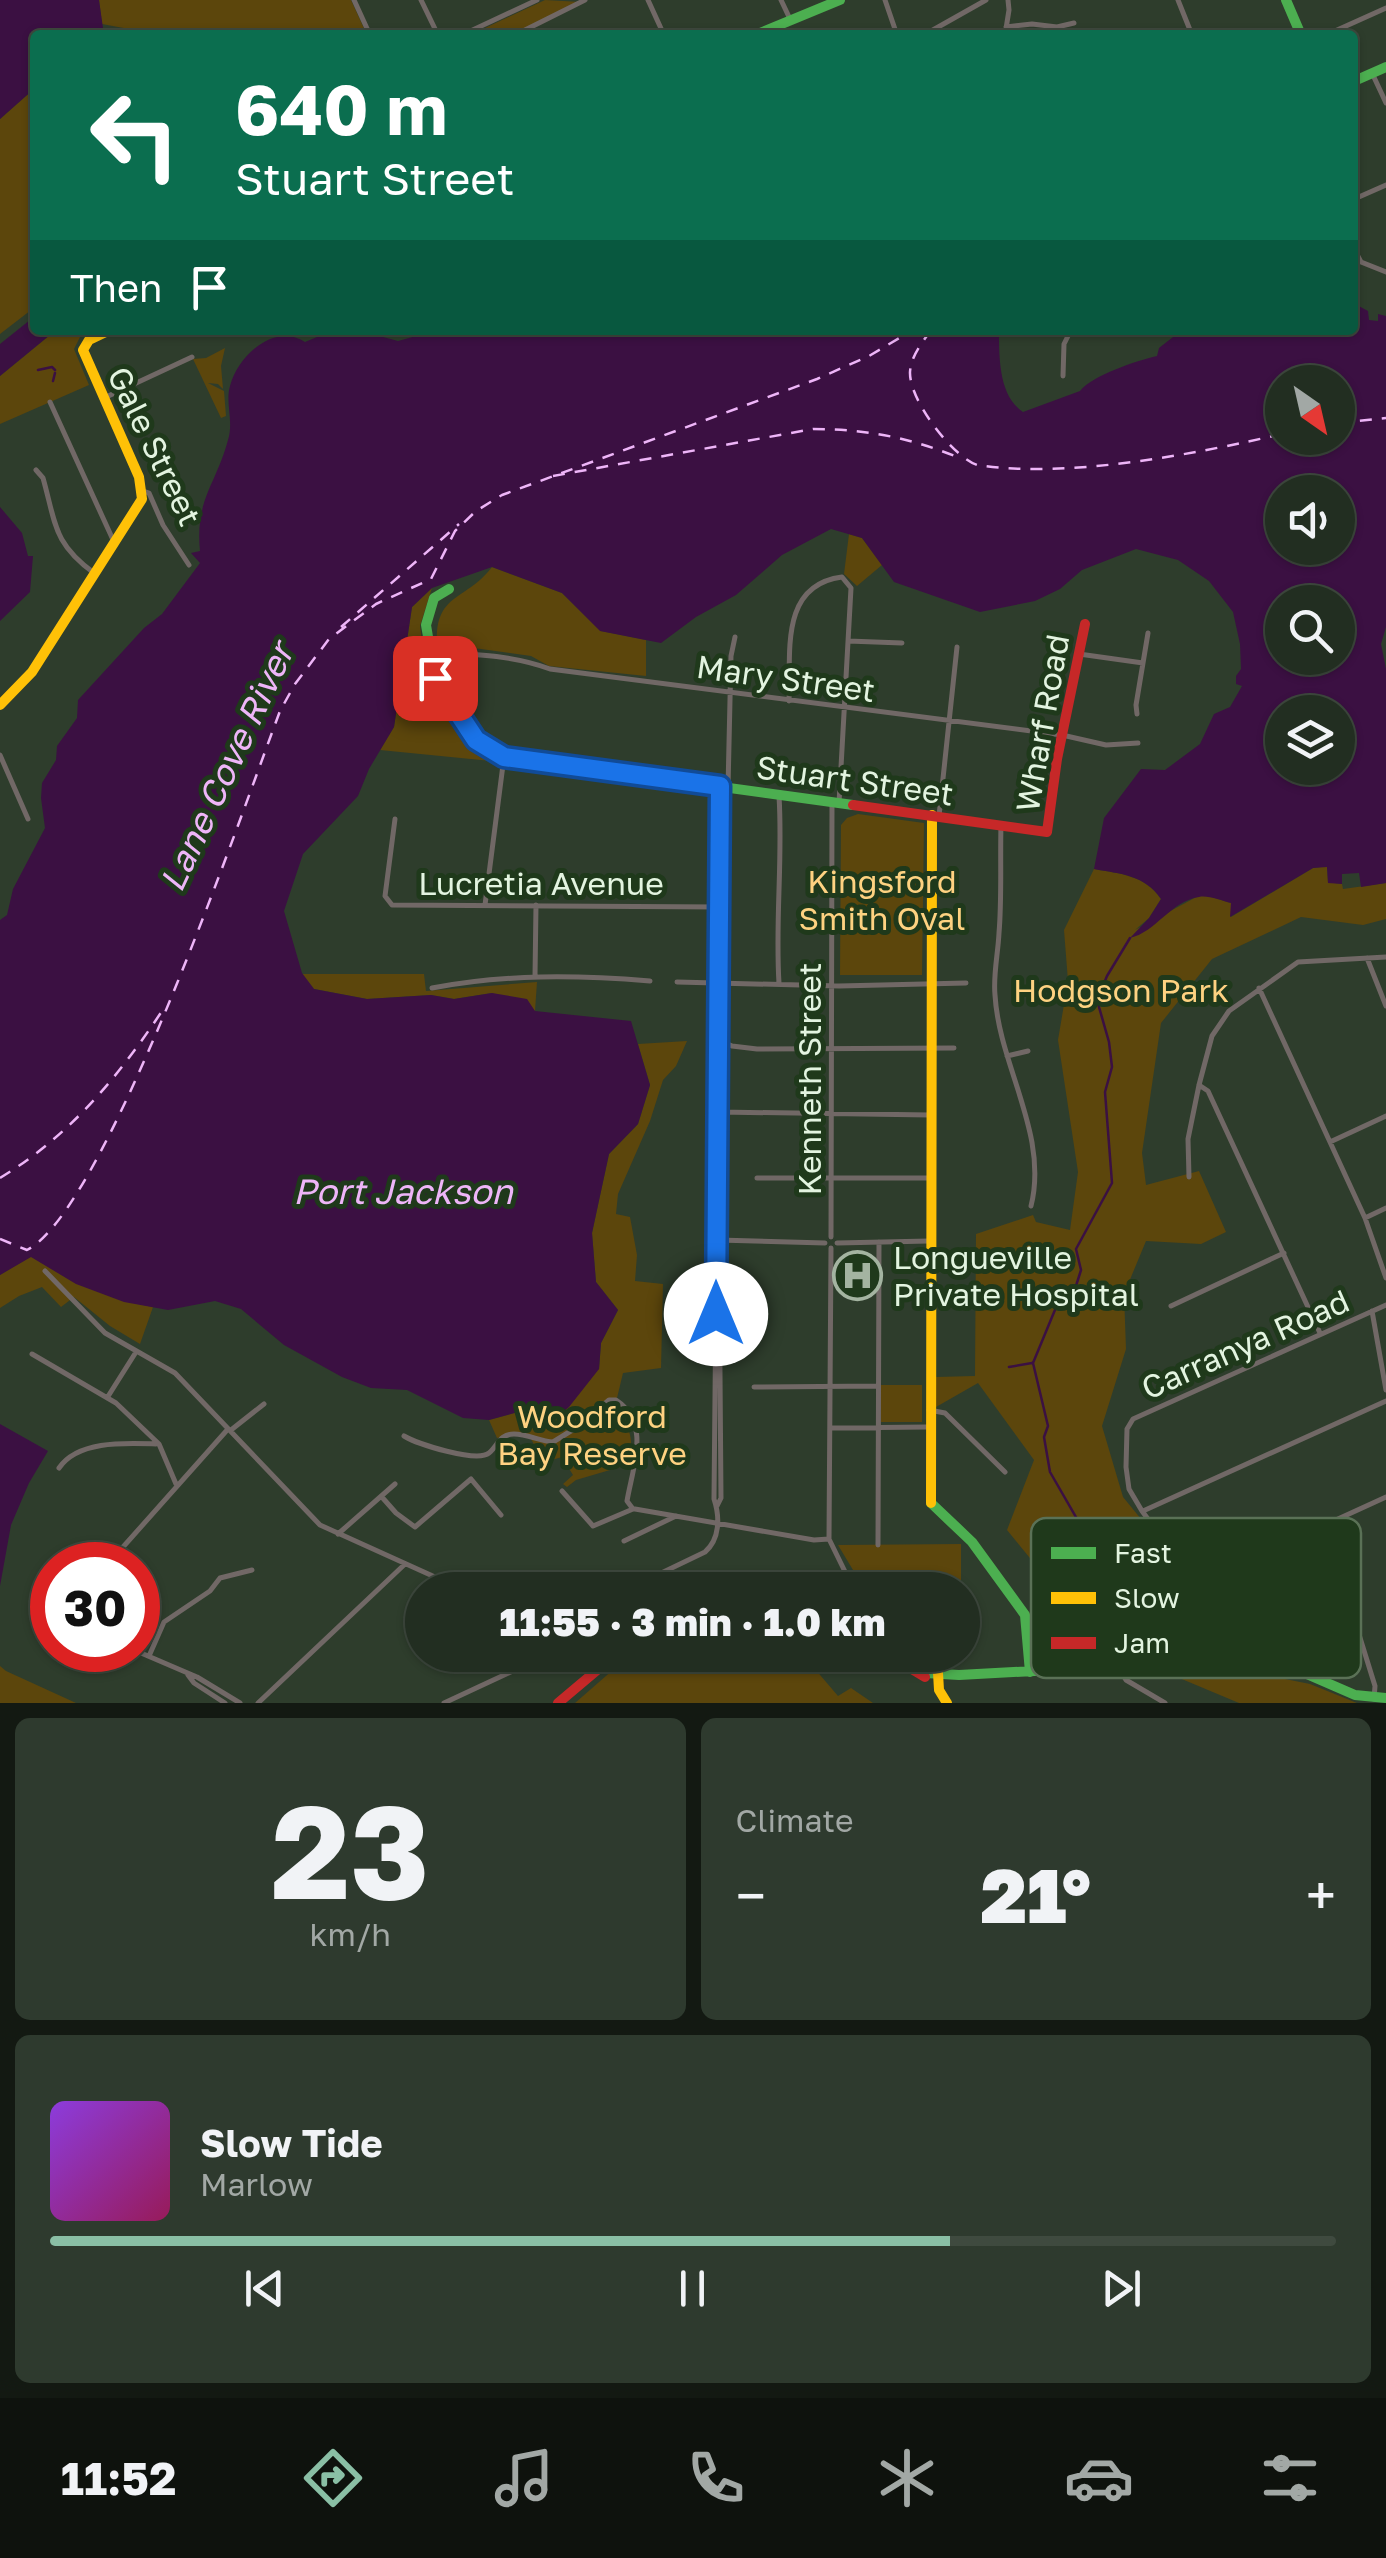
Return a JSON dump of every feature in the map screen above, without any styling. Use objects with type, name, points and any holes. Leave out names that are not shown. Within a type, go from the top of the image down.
[{"type":"street","points":[[354,0],[368,30]]},
{"type":"street","points":[[421,0],[436,30]]},
{"type":"street","points":[[473,30],[537,0]]},
{"type":"street","points":[[525,30],[585,0]]},
{"type":"street","points":[[648,0],[662,30]]},
{"type":"street","points":[[782,0],[790,19]]},
{"type":"street","points":[[769,30],[840,0]]},
{"type":"street","points":[[885,0],[895,30]]},
{"type":"street","points":[[933,30],[986,0]]},
{"type":"street","points":[[1005,30],[1008,0]]},
{"type":"street","points":[[1178,0],[1190,30]]},
{"type":"street","points":[[1286,0],[1298,30]]},
{"type":"street","points":[[1337,30],[1386,8]]},
{"type":"street","points":[[1009,30],[1032,24],[1057,27],[1074,23]]},
{"type":"street","points":[[1358,80],[1386,66]]},
{"type":"street","points":[[1372,74],[1386,103]]},
{"type":"street","points":[[1358,197],[1386,185]]},
{"type":"street","points":[[1358,256],[1361,262],[1386,272]]},
{"type":"street","name":"Gale Street","points":[[102,335],[84,346],[84,356],[143,491],[149,494],[163,525],[189,564]]},
{"type":"street","points":[[1063,376],[1068,335]]},
{"type":"street","points":[[104,398],[192,357]]},
{"type":"street","points":[[50,402],[115,545]]},
{"type":"street","points":[[36,470],[43,478],[62,543],[69,555],[96,574]]},
{"type":"street","points":[[0,705],[32,672],[139,508],[143,491]]},
{"type":"street","name":"Kenneth Street","points":[[789,701],[792,627],[799,602],[819,583],[842,578],[850,588],[836,802],[829,1540],[845,1572]]},
{"type":"street","points":[[449,589],[434,598],[426,625],[435,678],[476,740],[504,757],[485,905]]},
{"type":"street","name":"Wharf Road","points":[[1047,832],[1062,735],[1086,624]]},
{"type":"street","points":[[1137,714],[1148,633]]},
{"type":"street","points":[[664,1572],[706,1552],[714,1543],[721,1479],[720,907],[735,638]]},
{"type":"street","points":[[848,642],[902,643]]},
{"type":"street","points":[[916,1672],[938,1676],[1030,1672],[1026,1616],[972,1542],[929,1499],[930,983],[936,816],[957,647]]},
{"type":"street","name":"Mary Street","points":[[429,652],[532,662],[550,670],[1062,735],[1106,745],[1138,743]]},
{"type":"street","points":[[1079,654],[1143,664]]},
{"type":"street","points":[[0,755],[28,819]]},
{"type":"street","name":"Stuart Street","points":[[504,757],[1047,832]]},
{"type":"street","points":[[0,782],[7,775]]},
{"type":"street","points":[[779,794],[779,983]]},
{"type":"street","name":"Lucretia Avenue","points":[[395,819],[386,901],[392,905],[720,907]]},
{"type":"street","points":[[1000,825],[1000,931],[994,994],[1006,1056],[1027,1118],[1037,1176],[1031,1206]]},
{"type":"street","points":[[535,976],[536,905]]},
{"type":"street","points":[[1367,958],[1386,1006]]},
{"type":"street","points":[[1189,1177],[1188,1139],[1200,1082],[1214,1031],[1229,1012],[1298,962],[1386,958]]},
{"type":"street","points":[[432,988],[481,978],[535,976],[650,981]]},
{"type":"street","points":[[677,982],[915,986],[966,983]]},
{"type":"street","points":[[1259,988],[1365,1218],[1386,1278]]},
{"type":"street","points":[[719,1040],[757,1049],[954,1048]]},
{"type":"street","points":[[1006,1056],[1028,1052]]},
{"type":"street","points":[[1200,1082],[1208,1091],[1320,1333]]},
{"type":"street","points":[[718,1112],[930,1115]]},
{"type":"street","points":[[1330,1142],[1386,1116]]},
{"type":"street","points":[[757,1178],[930,1178]]},
{"type":"street","points":[[1365,1218],[1386,1208]]},
{"type":"street","points":[[718,1240],[929,1241]]},
{"type":"street","points":[[878,1544],[880,1242]]},
{"type":"street","points":[[1171,1306],[1284,1254]]},
{"type":"street","points":[[45,1271],[105,1333],[175,1373],[320,1524],[420,1572]]},
{"type":"street","name":"Carranya Road","points":[[1142,1512],[1128,1489],[1127,1428],[1133,1419],[1386,1305]]},
{"type":"street","points":[[1372,1311],[1386,1390]]},
{"type":"street","points":[[108,1398],[136,1352]]},
{"type":"street","points":[[32,1354],[116,1402],[159,1444],[176,1484]]},
{"type":"street","points":[[754,1387],[878,1386]]},
{"type":"street","points":[[404,1436],[455,1454],[479,1456],[489,1454],[498,1440],[514,1434],[553,1442],[609,1400],[622,1403],[638,1430],[628,1501],[633,1509]]},
{"type":"street","points":[[1147,1518],[1142,1512],[1386,1400]]},
{"type":"street","points":[[127,1542],[229,1430],[264,1404]]},
{"type":"street","points":[[929,1410],[945,1413],[1005,1472]]},
{"type":"street","points":[[830,1428],[927,1427]]},
{"type":"street","points":[[59,1468],[66,1458],[113,1443],[159,1444]]},
{"type":"street","points":[[382,1496],[396,1513],[416,1527],[470,1480],[501,1515]]},
{"type":"street","points":[[338,1534],[395,1484]]},
{"type":"street","points":[[562,1491],[593,1526],[633,1509],[829,1540]]},
{"type":"street","points":[[1340,1518],[1386,1497]]},
{"type":"street","points":[[624,1541],[676,1516]]},
{"type":"street","points":[[258,1703],[405,1564]]},
{"type":"street","points":[[160,1630],[164,1622],[210,1591],[220,1578],[252,1570]]},
{"type":"street","points":[[1361,1641],[1380,1699]]},
{"type":"street","points":[[160,1661],[240,1703]]},
{"type":"street","points":[[186,1672],[225,1703]]},
{"type":"street","points":[[447,1702],[511,1672]]},
{"type":"street","points":[[558,1703],[596,1672]]},
{"type":"street","points":[[938,1676],[938,1690],[947,1703]]},
{"type":"street","points":[[1125,1678],[1165,1703]]},
{"type":"street","points":[[1316,1678],[1355,1695],[1380,1699]]},
{"type":"green space","points":[[99,0],[351,0],[365,30],[129,30],[102,24]]},
{"type":"green space","points":[[545,0],[581,2],[521,30],[481,30]]},
{"type":"green space","points":[[30,92],[30,311],[0,334],[0,119]]},
{"type":"green space","points":[[50,335],[83,335],[74,349],[89,385],[0,424],[0,376]]},
{"type":"green space","points":[[225,348],[221,366],[223,389],[208,383],[224,391],[226,416],[221,418],[193,359],[206,358]]},
{"type":"green space","points":[[849,534],[862,538],[882,565],[857,586],[844,574]]},
{"type":"green space","points":[[492,567],[562,593],[601,631],[646,640],[646,676],[549,666],[531,656],[437,643],[441,615],[447,606]]},
{"type":"green space","points":[[432,588],[420,626],[426,674],[446,714],[491,761],[380,750],[394,727],[412,607]]},
{"type":"green space","name":"Kingsford Smith Oval","points":[[858,814],[924,823],[922,975],[840,975],[841,825]]},
{"type":"green space","name":"Hodgson Park","points":[[1327,866],[1328,882],[1342,884],[1343,889],[1386,883],[1386,919],[1363,925],[1301,917],[1212,959],[1161,1023],[1142,1153],[1146,1185],[1199,1171],[1226,1232],[1201,1244],[1146,1241],[1124,1294],[1126,1349],[1102,1426],[1123,1497],[1140,1518],[1031,1518],[1031,1559],[1007,1530],[1034,1460],[978,1383],[936,1407],[936,1377],[975,1376],[976,1234],[1033,1215],[1036,1222],[1070,1230],[1078,1172],[1058,1040],[1068,981],[1064,930],[1094,869],[1140,880],[1161,899],[1149,918],[1135,930],[1202,894],[1231,903],[1231,917],[1313,868]]},
{"type":"green space","points":[[302,974],[424,974],[426,991],[537,982],[535,1011],[492,993],[454,999],[431,995],[367,999],[314,989]]},
{"type":"green space","name":"Woodford Bay Reserve","points":[[687,1041],[676,1066],[663,1080],[618,1194],[616,1214],[630,1217],[637,1255],[635,1281],[663,1284],[661,1368],[623,1373],[617,1398],[627,1415],[623,1419],[631,1447],[627,1465],[576,1480],[567,1487],[563,1484],[573,1475],[562,1457],[545,1462],[529,1436],[514,1433],[497,1438],[489,1420],[518,1412],[599,1369],[601,1343],[618,1310],[596,1282],[592,1233],[609,1154],[638,1124],[650,1085],[638,1044]]},
{"type":"green space","points":[[31,1256],[90,1288],[153,1307],[140,1344],[74,1297],[61,1307],[42,1287],[0,1308],[0,1275]]},
{"type":"green space","points":[[881,1385],[922,1385],[922,1422],[881,1422]]},
{"type":"green space","points":[[961,1544],[961,1572],[854,1572],[838,1545]]},
{"type":"green space","points":[[0,1666],[6,1671],[76,1703],[0,1703]]},
{"type":"green space","points":[[611,1672],[818,1672],[838,1696],[851,1688],[873,1703],[575,1703]]},
{"type":"green space","points":[[1179,1678],[1280,1678],[1310,1684],[1357,1703],[1239,1703]]},
{"type":"water","points":[[0,0],[99,0],[103,30],[30,30],[30,92],[0,119]]},
{"type":"water","name":"Port Jackson","points":[[1358,306],[1368,311],[1369,320],[1378,321],[1378,314],[1386,316],[1386,627],[1381,644],[1386,669],[1386,883],[1361,887],[1359,873],[1342,874],[1342,884],[1328,883],[1327,867],[1313,868],[1230,917],[1231,903],[1199,897],[1180,904],[1148,930],[1130,938],[1161,899],[1140,880],[1094,869],[1104,818],[1141,769],[1165,770],[1200,744],[1214,714],[1230,707],[1242,686],[1236,684],[1241,669],[1240,644],[1233,612],[1209,581],[1178,560],[1136,549],[1082,570],[1060,589],[1035,601],[980,612],[894,582],[862,538],[831,529],[782,555],[736,595],[696,617],[661,643],[600,631],[562,593],[492,567],[432,588],[412,607],[394,727],[358,796],[303,854],[284,911],[302,973],[314,989],[367,999],[431,995],[454,999],[492,993],[527,999],[535,1011],[631,1021],[650,1085],[638,1124],[609,1154],[592,1233],[596,1282],[618,1310],[601,1343],[599,1369],[569,1407],[550,1423],[518,1412],[489,1420],[463,1418],[407,1390],[371,1388],[342,1377],[284,1345],[241,1309],[215,1301],[168,1310],[124,1302],[76,1284],[31,1257],[0,1275],[0,920],[7,915],[13,889],[45,828],[42,783],[56,760],[57,746],[77,718],[78,700],[144,628],[162,614],[200,563],[191,553],[200,551],[203,505],[228,440],[230,386],[241,363],[259,345],[282,336],[305,342],[322,335],[376,335],[398,341],[420,335],[999,335],[1005,387],[1023,412],[1080,391],[1116,369],[1157,356],[1159,348],[1176,335],[1358,335]]},
{"type":"water","points":[[30,320],[30,335],[50,335],[0,376],[0,344]]},
{"type":"water","points":[[0,507],[22,533],[28,556],[33,556],[30,592],[0,621]]},
{"type":"water","points":[[0,1424],[48,1451],[11,1525],[0,1586]]},
{"type":"waterway","points":[[38,370],[55,370]]},
{"type":"waterway","points":[[53,381],[55,373]]},
{"type":"waterway","points":[[1076,1518],[1050,1472],[1044,1437],[1048,1426],[1033,1363],[1057,1305],[1075,1289],[1081,1270],[1076,1249],[1112,1183],[1105,1092],[1112,1067],[1097,1000],[1130,938]]},
{"type":"waterway","points":[[1009,1367],[1032,1363]]},
{"type":"ferry route","points":[[0,1239],[27,1250],[59,1219],[95,1163],[169,1002],[280,711],[329,639],[376,604],[431,579],[455,531],[476,511],[502,495],[817,379],[905,335]]},
{"type":"ferry route","points":[[928,335],[912,361],[912,384],[934,426],[956,451],[977,465],[1012,469],[1090,467],[1265,438]]},
{"type":"ferry route","points":[[1355,421],[1386,418]]},
{"type":"ferry route","points":[[553,476],[813,429],[889,436],[962,459]]},
{"type":"ferry route","points":[[341,627],[459,524]]},
{"type":"ferry route","points":[[0,1178],[49,1143],[92,1102],[164,1008]]},
{"type":"traffic: fast","points":[[767,30],[840,0]]},
{"type":"traffic: fast","points":[[1286,0],[1299,30]]},
{"type":"traffic: fast","points":[[1358,79],[1386,67]]},
{"type":"traffic: fast","points":[[449,589],[434,598],[426,625],[435,678],[477,740],[504,757],[853,805]]},
{"type":"traffic: fast","points":[[931,1503],[972,1542],[1025,1615],[1030,1672]]},
{"type":"traffic: fast","points":[[924,1672],[959,1675],[1031,1671]]},
{"type":"traffic: fast","points":[[1316,1678],[1355,1695],[1386,1698]]},
{"type":"traffic: slow","points":[[0,705],[32,672],[142,499],[139,477],[83,350],[89,340],[100,335]]},
{"type":"traffic: slow","points":[[931,1503],[932,815]]},
{"type":"traffic: slow","points":[[938,1673],[939,1690],[947,1703]]},
{"type":"traffic: jam","points":[[853,805],[1047,832],[1057,759],[1085,624]]},
{"type":"traffic: jam","points":[[558,1703],[595,1672]]},
{"type":"traffic: jam","points":[[917,1672],[925,1677]]},
{"type":"place","name":"Longueville Private Hospital","points":[[858,1275]]},
{"type":"route","points":[[435,678],[476,740],[504,757],[720,786],[716,1314]]},
{"type":"water label","name":"Lane Cove River","points":[[226,767]]}]
